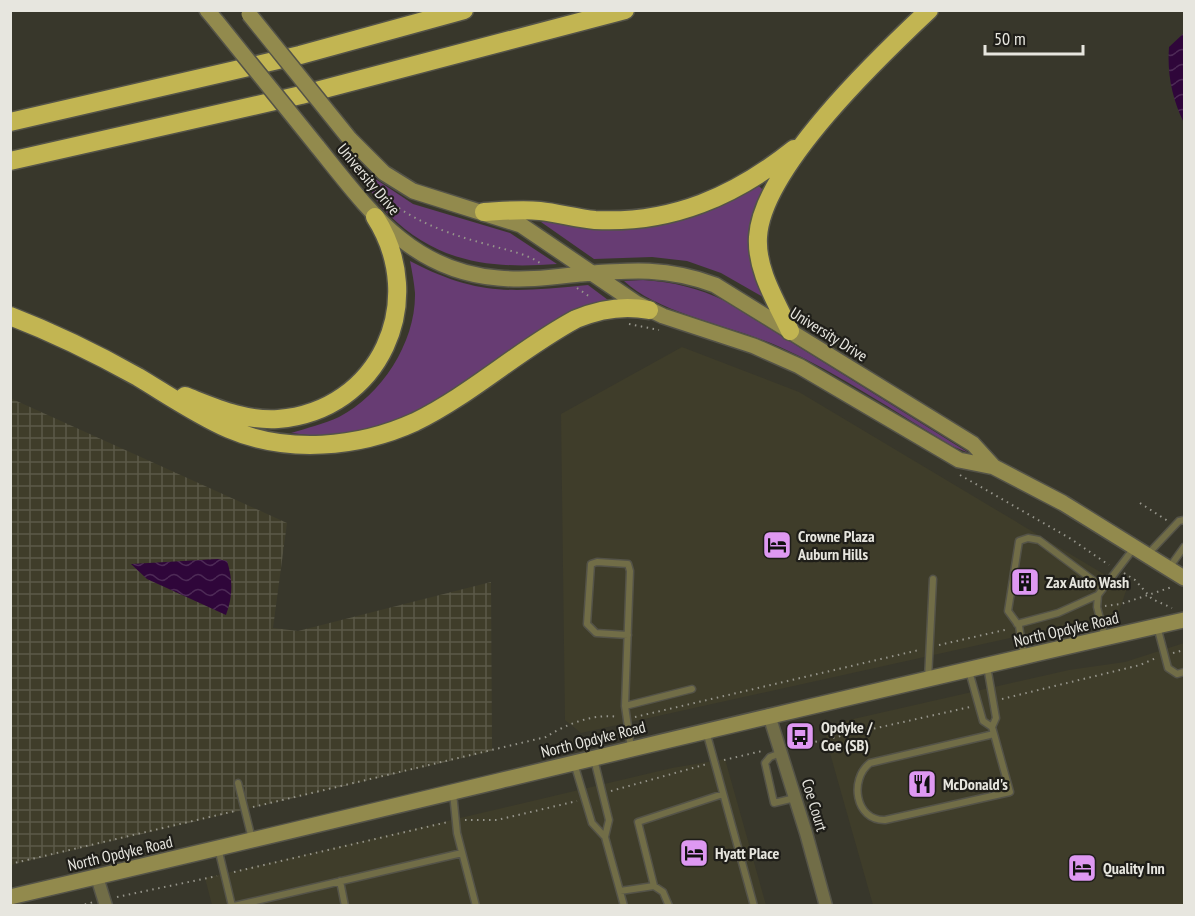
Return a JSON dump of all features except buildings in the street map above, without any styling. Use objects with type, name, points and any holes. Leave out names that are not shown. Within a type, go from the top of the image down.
[{"type":"highway","points":[[10,122],[300,55],[464,10]]},
{"type":"highway","points":[[10,161],[301,95],[626,10]]},
{"type":"highway","points":[[790,331],[765,278],[758,237],[762,212],[772,190],[810,137],[872,66],[929,10]]},
{"type":"highway","points":[[484,212],[541,211],[608,220],[641,219],[676,213],[740,188],[810,137]]},
{"type":"highway","points":[[10,316],[136,376],[224,412],[252,418],[279,419],[306,413],[346,393],[378,360],[391,334],[398,305],[395,259],[390,244],[375,217]]},
{"type":"highway","points":[[136,376],[204,418],[245,435],[292,444],[346,442],[385,434],[430,414],[576,319],[597,311],[622,307],[649,310]]},
{"type":"main road","name":"University Drive","points":[[247,12],[349,138],[378,169],[413,191],[444,203],[484,212],[534,232],[649,310],[754,346],[792,362],[959,460],[994,467],[1063,504],[1168,568],[1179,582]]},
{"type":"main road","name":"University Drive","points":[[212,16],[375,217],[406,244],[427,258],[464,272],[518,279],[651,270],[692,277],[730,292],[974,444],[994,467]]},
{"type":"main road","name":"North Opdyke Road","points":[[10,897],[769,715],[969,671],[1157,626],[1179,614]]},
{"type":"street","name":"Coe Court","points":[[769,715],[826,906]]},
{"type":"street","points":[[98,877],[105,903]]},
{"type":"lane","points":[[1105,638],[1097,607],[1098,595],[1102,587],[1141,552],[1179,521],[1185,519]]},
{"type":"lane","points":[[1024,657],[1018,625],[1010,615],[1008,606],[1016,547],[1023,538],[1039,540],[1102,587]]},
{"type":"lane","points":[[1168,568],[1185,547]]},
{"type":"lane","points":[[628,634],[596,633],[587,624],[591,564],[614,562],[628,564],[630,571],[628,634],[625,706],[631,748]]},
{"type":"lane","points":[[928,680],[933,579]]},
{"type":"lane","points":[[1018,625],[1058,613],[1098,595]]},
{"type":"lane","points":[[1157,626],[1168,669],[1172,672],[1185,672]]},
{"type":"lane","points":[[987,666],[996,718],[993,731],[1010,792],[885,820],[869,818],[862,811],[859,802],[858,778],[870,763],[993,731]]},
{"type":"lane","points":[[969,671],[983,721],[993,731]]},
{"type":"lane","points":[[625,706],[692,689]]},
{"type":"lane","points":[[706,730],[754,906]]},
{"type":"lane","points":[[781,751],[765,763],[774,803],[795,798]]},
{"type":"lane","points":[[593,757],[609,820],[605,837]]},
{"type":"lane","points":[[574,762],[592,823],[605,837],[624,906]]},
{"type":"lane","points":[[238,783],[252,840]]},
{"type":"lane","points":[[453,792],[462,853],[476,906]]},
{"type":"lane","points":[[654,886],[638,822],[723,794]]},
{"type":"lane","points":[[218,848],[233,906],[462,853]]},
{"type":"lane","points":[[340,881],[345,906]]},
{"type":"lane","points":[[620,891],[654,886],[663,892],[669,906]]},
{"type":"path","points":[[357,172],[386,200],[426,225],[458,237],[529,256],[544,265]]},
{"type":"path","points":[[575,286],[596,302]]},
{"type":"path","points":[[622,320],[663,331]]},
{"type":"path","points":[[959,474],[1071,539],[1112,567]]},
{"type":"path","points":[[1140,503],[1168,521]]},
{"type":"path","points":[[1127,575],[1135,580],[1147,594],[1179,614]]},
{"type":"path","points":[[1097,607],[1121,604],[1179,582]]},
{"type":"path","points":[[10,864],[546,737],[562,727],[607,715],[627,719],[1018,625]]},
{"type":"path","points":[[993,702],[1140,665],[1164,654],[1185,650]]},
{"type":"path","points":[[603,794],[753,751],[781,751],[978,705]]},
{"type":"path","points":[[79,906],[105,903],[456,820],[497,820],[585,799]]},
{"type":"shaded area","points":[[365,172],[413,204],[510,233],[557,264],[488,263],[446,253],[427,244],[385,211],[370,189]]},
{"type":"shaded area","points":[[759,186],[763,190],[753,214],[749,247],[763,297],[721,273],[687,261],[652,257],[594,259],[541,222],[595,229],[660,225],[701,214]]},
{"type":"shaded area","points":[[410,261],[434,273],[477,286],[517,290],[588,285],[608,300],[573,311],[418,413],[361,433],[326,437],[291,433],[339,417],[355,407],[382,381],[394,365],[410,330],[414,311],[415,293]]},
{"type":"shaded area","points":[[643,280],[686,286],[725,301],[969,453],[952,446],[846,381],[780,347],[677,311],[639,292],[624,281]]},
{"type":"shaded area","points":[[682,347],[799,392],[1127,588],[1118,614],[581,733],[565,720],[561,414]]},
{"type":"shaded area","points":[[10,398],[287,523],[273,628],[298,631],[491,582],[492,751],[11,865]]},
{"type":"shaded area","points":[[1184,643],[1184,905],[873,905],[826,739],[827,725],[1069,670],[1125,662]]},
{"type":"shaded area","points":[[725,759],[766,905],[212,905],[205,878],[672,768]]},
{"type":"water","points":[[1184,33],[1184,123],[1171,86],[1169,47]]},
{"type":"water","points":[[218,559],[227,561],[230,575],[231,595],[226,615],[147,579],[131,564]]},
{"type":"place","name":"Crowne Plaza Auburn Hills","points":[[777,545]]},
{"type":"place","name":"Zax Auto Wash","points":[[1025,582]]},
{"type":"place","name":"Opdyke / Coe (SB)","points":[[800,736]]},
{"type":"place","name":"McDonald's","points":[[922,784]]},
{"type":"place","name":"Hyatt Place","points":[[694,853]]},
{"type":"place","name":"Quality Inn","points":[[1082,868]]}]
